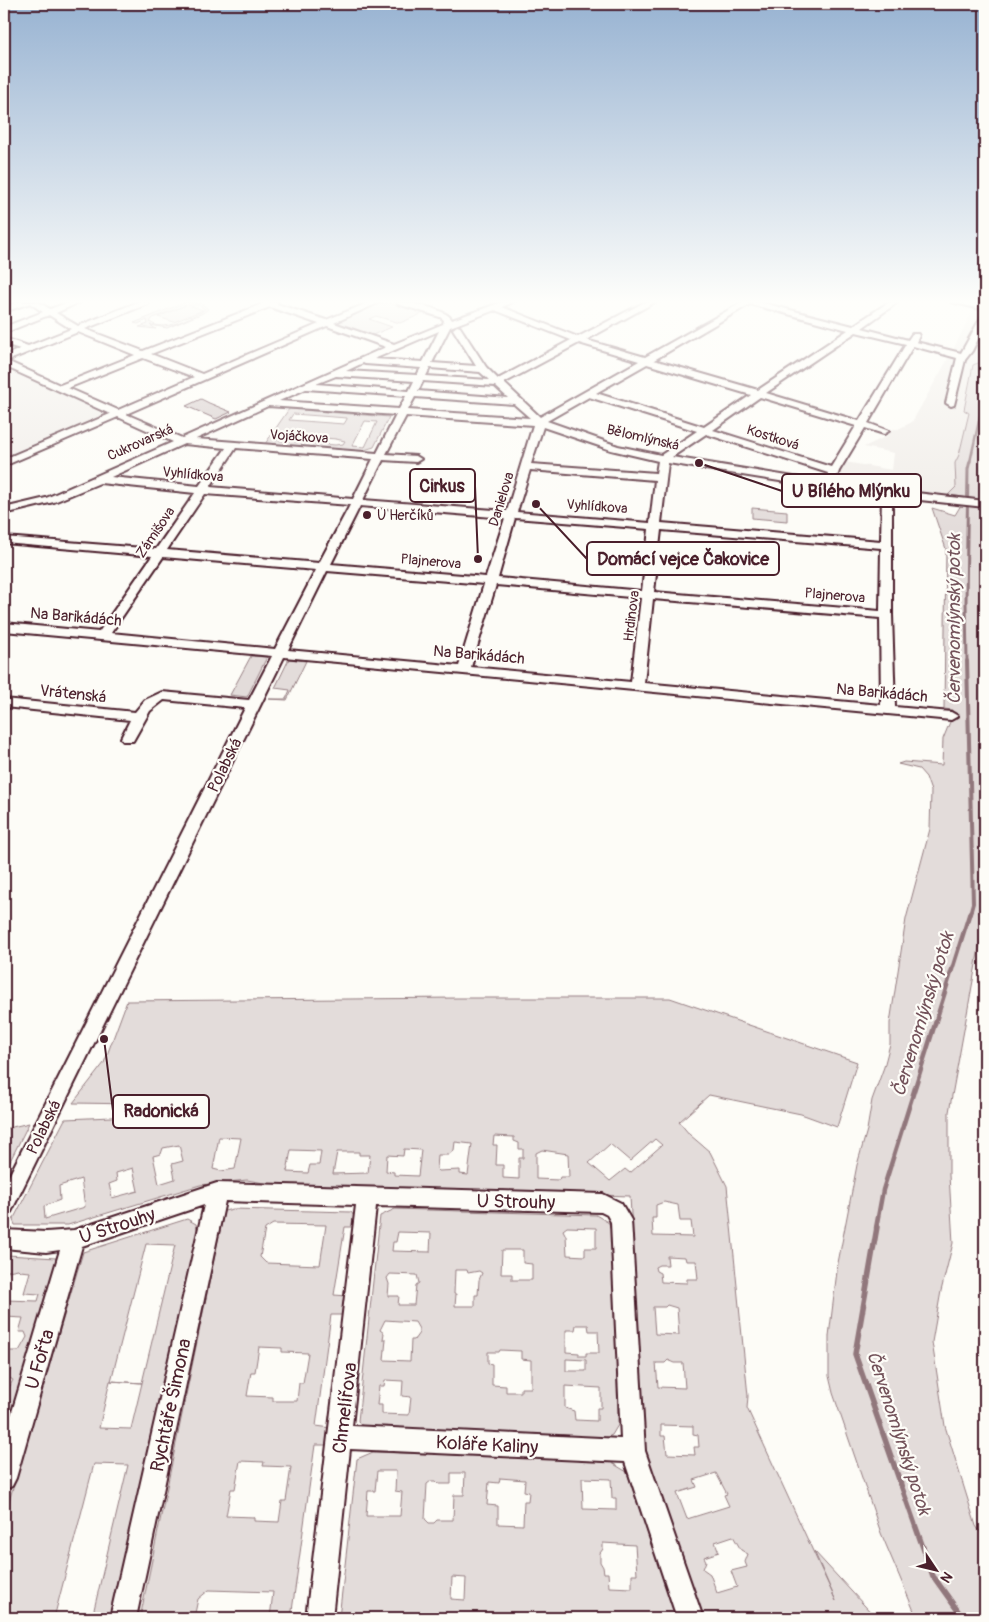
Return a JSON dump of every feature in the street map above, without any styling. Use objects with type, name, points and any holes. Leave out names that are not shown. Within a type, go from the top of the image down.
[{"type":"street","points":[[37,378],[180,441]]},
{"type":"street","points":[[60,388],[86,378]]},
{"type":"street","points":[[4,463],[202,378]]},
{"type":"street","name":"Cukrovarská","points":[[4,510],[40,503],[321,378]]},
{"type":"street","points":[[414,378],[497,383],[507,378]]},
{"type":"street","name":"Polabská","points":[[4,1206],[419,378]]},
{"type":"street","name":"Bělomlýnská","points":[[492,378],[514,401],[539,422],[615,448],[663,459],[829,486],[980,503]]},
{"type":"street","points":[[265,402],[539,422],[617,378]]},
{"type":"street","points":[[705,378],[884,431]]},
{"type":"street","points":[[663,459],[781,378]]},
{"type":"street","points":[[829,486],[834,471],[890,378]]},
{"type":"street","points":[[951,402],[957,378]]},
{"type":"street","points":[[302,386],[514,401]]},
{"type":"street","name":"Kostková","points":[[588,394],[834,471]]},
{"type":"street","name":"Danielova","points":[[464,670],[527,467],[539,422]]},
{"type":"street","name":"Vojáčkova","points":[[180,441],[416,458]]},
{"type":"street","name":"Zámišova","points":[[103,636],[233,445]]},
{"type":"street","name":"Hrdinova","points":[[637,687],[663,459]]},
{"type":"street","points":[[527,467],[662,477]]},
{"type":"street","name":"Vyhlídkova","points":[[96,479],[202,490],[887,545]]},
{"type":"street","points":[[888,493],[886,615],[888,710]]},
{"type":"street","name":"Plajnerova","points":[[4,540],[886,615]]},
{"type":"street","name":"Na Barikádách","points":[[4,627],[951,716]]},
{"type":"street","points":[[128,738],[139,717],[152,700],[162,696],[253,706]]},
{"type":"street","name":"Vrátenská","points":[[4,703],[139,717]]},
{"type":"street","name":"U Strouhy","points":[[4,1239],[46,1242],[74,1239],[217,1192],[604,1203],[614,1209],[621,1220],[633,1451],[690,1618]]},
{"type":"street","name":"Rychtáře Šimona","points":[[123,1618],[217,1192]]},
{"type":"street","name":"Chmelířova","points":[[319,1618],[368,1197]]},
{"type":"street","name":"U Fořta","points":[[4,1478],[74,1239]]},
{"type":"street","name":"Koláře Kaliny","points":[[340,1437],[633,1451]]},
{"type":"shaded area","points":[[4,378],[29,378],[111,414],[4,459]]},
{"type":"shaded area","points":[[937,378],[970,378],[964,409],[970,413],[959,455],[955,463],[956,487],[948,495],[833,482],[845,462],[892,470],[894,453],[864,447],[887,436],[893,429],[898,429],[912,422]]},
{"type":"shaded area","points":[[970,378],[985,378],[985,500],[948,495],[956,487],[955,463],[959,455],[969,413],[964,410]]},
{"type":"shaded area","points":[[289,409],[389,417],[374,447],[361,451],[265,444]],"holes":[[[293,414],[347,418],[347,419],[344,424],[289,420]],[[365,421],[377,422],[365,447],[352,446]],[[280,434],[345,441],[343,444],[335,445],[276,440]]]},
{"type":"shaded area","points":[[961,505],[985,507],[985,926],[979,948],[949,1112],[949,1175],[953,1243],[941,1291],[932,1342],[945,1426],[976,1526],[985,1539],[985,1618],[917,1618],[881,1533],[833,1393],[829,1376],[829,1336],[838,1263],[857,1165],[867,1130],[872,1100],[890,1044],[890,1023],[906,919],[930,829],[931,791],[926,777],[919,769],[898,764],[904,762],[942,765],[943,739],[952,717],[952,710],[944,709],[946,549],[932,508],[955,515]]},
{"type":"shaded area","points":[[752,508],[787,511],[787,521],[752,518]]},
{"type":"shaded area","points":[[251,656],[267,657],[247,697],[230,695]]},
{"type":"shaded area","points":[[289,659],[306,661],[287,700],[269,699],[286,699],[290,690],[275,688]]},
{"type":"shaded area","points":[[670,998],[857,1062],[837,1127],[801,1114],[709,1095],[679,1122],[690,1135],[710,1152],[727,1186],[748,1396],[747,1408],[836,1601],[814,1551],[876,1618],[704,1618],[644,1450],[630,1196],[275,1185],[247,1180],[200,1185],[68,1225],[15,1225],[13,1220],[65,1119],[112,1117],[139,1108],[137,1104],[73,1103],[104,1063],[127,1001]],"holes":[[[494,1136],[514,1137],[514,1141],[519,1143],[519,1149],[523,1149],[523,1158],[519,1158],[519,1179],[503,1178],[503,1165],[496,1165],[497,1145],[493,1145]],[[219,1137],[241,1138],[235,1169],[221,1171],[213,1169]],[[655,1139],[662,1145],[630,1173],[625,1169],[610,1181],[589,1163],[610,1144],[630,1161]],[[455,1142],[472,1144],[468,1175],[460,1174],[460,1170],[439,1171],[437,1169],[438,1155],[448,1155],[454,1150]],[[179,1145],[183,1161],[172,1164],[175,1179],[159,1184],[153,1156],[161,1154],[163,1148]],[[404,1149],[421,1150],[418,1176],[394,1175],[394,1172],[386,1171],[387,1155],[403,1156]],[[291,1150],[321,1151],[319,1165],[310,1165],[308,1173],[287,1172]],[[542,1150],[568,1154],[569,1177],[560,1177],[559,1180],[536,1179],[536,1153]],[[337,1152],[359,1152],[359,1155],[370,1155],[368,1173],[333,1174]],[[133,1168],[138,1191],[112,1198],[109,1184],[117,1181],[116,1173]],[[81,1179],[85,1207],[45,1219],[44,1206],[60,1200],[59,1186]],[[664,1202],[678,1205],[680,1221],[691,1221],[693,1237],[653,1236],[652,1218],[656,1218],[656,1205]],[[667,1256],[685,1257],[686,1261],[696,1261],[698,1279],[687,1279],[687,1283],[661,1282],[660,1273],[656,1271],[655,1267],[668,1265]],[[667,1305],[677,1308],[679,1335],[655,1334],[653,1307],[665,1307]],[[668,1360],[675,1363],[683,1363],[685,1388],[658,1387],[656,1363],[665,1363]],[[661,1425],[693,1426],[693,1434],[698,1435],[699,1447],[694,1447],[695,1455],[667,1454],[665,1436],[661,1436]],[[716,1473],[727,1494],[724,1495],[729,1506],[687,1519],[677,1493],[697,1487],[694,1480]],[[733,1536],[741,1550],[748,1554],[745,1562],[747,1567],[731,1571],[737,1587],[717,1593],[710,1574],[703,1569],[706,1561],[704,1557],[719,1552],[715,1542]]]},
{"type":"shaded area","points":[[29,1123],[4,1173],[4,1129]]},
{"type":"shaded area","points":[[233,1209],[351,1212],[357,1220],[357,1227],[345,1227],[334,1295],[348,1296],[346,1315],[331,1315],[316,1426],[331,1428],[329,1445],[315,1445],[291,1618],[270,1618],[273,1592],[209,1590],[198,1599],[194,1618],[140,1618],[224,1211]],"holes":[[[273,1224],[326,1225],[320,1265],[266,1263],[260,1257],[265,1229]],[[259,1347],[282,1348],[282,1352],[308,1353],[303,1383],[299,1383],[297,1401],[273,1401],[273,1397],[247,1396],[251,1372],[255,1372]],[[240,1461],[264,1462],[263,1466],[291,1467],[286,1501],[282,1501],[279,1522],[254,1521],[254,1517],[226,1516],[231,1489],[235,1489]]]},
{"type":"shaded area","points":[[395,1209],[596,1215],[609,1223],[614,1245],[618,1425],[612,1435],[601,1440],[363,1427],[358,1421],[380,1216]],"holes":[[[567,1227],[596,1228],[596,1248],[585,1248],[585,1256],[567,1255],[566,1236],[563,1230]],[[398,1232],[431,1233],[430,1252],[392,1251],[393,1242],[396,1242]],[[502,1250],[523,1250],[523,1263],[532,1264],[532,1280],[512,1280],[512,1274],[501,1274]],[[455,1270],[467,1270],[468,1273],[479,1271],[482,1273],[479,1280],[478,1295],[475,1295],[475,1306],[455,1306],[456,1294],[454,1294]],[[390,1274],[417,1275],[419,1283],[416,1285],[414,1305],[398,1305],[399,1296],[388,1296],[389,1284],[387,1278]],[[385,1320],[415,1322],[419,1329],[419,1333],[414,1340],[411,1340],[410,1361],[384,1360],[386,1339],[383,1339],[384,1333],[380,1330]],[[576,1325],[588,1325],[589,1331],[598,1331],[599,1353],[586,1353],[586,1356],[579,1356],[579,1353],[566,1352],[566,1330],[575,1330]],[[500,1350],[521,1351],[521,1359],[531,1360],[531,1388],[521,1388],[521,1392],[506,1392],[506,1386],[492,1385],[492,1364],[488,1363],[488,1352],[499,1352]],[[566,1359],[586,1360],[586,1371],[566,1371]],[[385,1380],[403,1381],[402,1396],[411,1397],[409,1415],[382,1414],[382,1405],[377,1405],[379,1386],[384,1386]],[[565,1386],[601,1388],[601,1408],[597,1408],[597,1421],[575,1420],[574,1411],[565,1408]]]},
{"type":"shaded area","points":[[187,1219],[196,1224],[198,1234],[113,1618],[92,1618],[128,1465],[94,1464],[54,1618],[4,1618],[4,1518],[83,1252]],"holes":[[[146,1244],[175,1245],[142,1383],[111,1381]],[[110,1381],[142,1383],[131,1429],[99,1428]]]},
{"type":"shaded area","points":[[7,1255],[56,1258],[59,1267],[4,1446],[4,1394],[6,1394],[13,1380],[8,1377],[11,1368],[4,1368],[4,1351],[19,1351],[27,1337],[25,1332],[19,1332],[23,1318],[5,1317],[4,1322],[4,1300],[38,1301],[40,1294],[24,1293],[30,1272],[18,1269],[8,1271],[4,1283],[4,1257]]},
{"type":"shaded area","points":[[373,1452],[607,1460],[627,1472],[676,1618],[339,1618],[357,1459]],"holes":[[[377,1471],[396,1471],[395,1491],[402,1492],[400,1516],[366,1516],[368,1491],[375,1491]],[[451,1473],[465,1473],[464,1495],[454,1495],[453,1520],[437,1520],[434,1523],[429,1523],[425,1519],[427,1484],[431,1481],[436,1481],[439,1484],[451,1484]],[[500,1478],[525,1480],[524,1491],[529,1492],[528,1501],[524,1501],[523,1525],[498,1524],[498,1506],[487,1505],[489,1482],[499,1483]],[[582,1478],[611,1479],[612,1498],[616,1498],[616,1510],[583,1509]],[[603,1543],[635,1545],[637,1574],[632,1574],[632,1588],[609,1587],[608,1573],[604,1573],[600,1562],[600,1553],[603,1549]],[[452,1577],[466,1578],[465,1600],[451,1599]]]},
{"type":"building","points":[[201,399],[231,412],[216,419],[186,406]]},
{"type":"waterway","name":"Červenomlýnský potok","points":[[970,462],[985,393]]},
{"type":"waterway","name":"Červenomlýnský potok","points":[[967,662],[966,602],[968,469],[970,461]]},
{"type":"waterway","name":"Červenomlýnský potok","points":[[967,661],[973,903],[970,914]]},
{"type":"waterway","name":"Červenomlýnský potok","points":[[876,1228],[883,1190],[970,912]]},
{"type":"waterway","name":"Červenomlýnský potok","points":[[877,1227],[855,1354],[933,1576],[963,1618]]},
{"type":"place","name":"U Bílého Mlýnku","points":[[699,463]]},
{"type":"place","name":"Domácí vejce Čakovice","points":[[536,504]]},
{"type":"place","name":"U Herčíků","points":[[367,515]]},
{"type":"place","name":"Cirkus","points":[[478,559]]},
{"type":"place","name":"Radonická","points":[[104,1039]]}]
